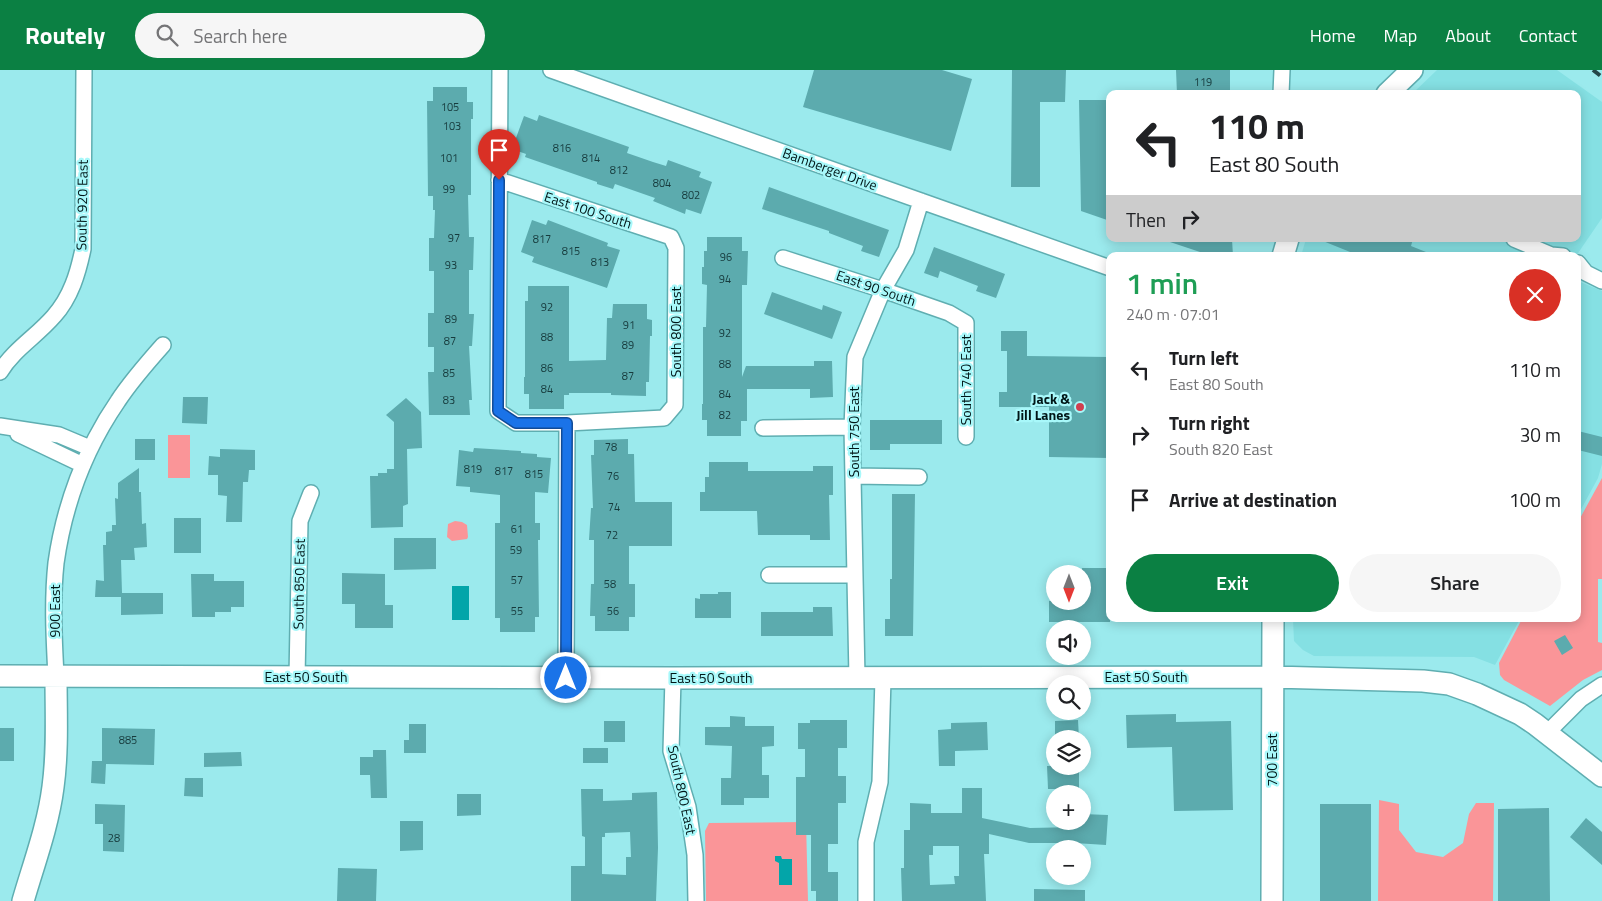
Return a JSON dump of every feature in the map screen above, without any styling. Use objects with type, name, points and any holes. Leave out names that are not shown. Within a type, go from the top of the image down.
[{"type":"main road","points":[[1391,90],[1412,70]]},
{"type":"main road","name":"700 East","points":[[1272,901],[1273,622]]},
{"type":"main road","name":"East 50 South","points":[[0,676],[566,678],[1273,677],[1423,681],[1449,684],[1478,694],[1520,714],[1602,776]]},
{"type":"main road","name":"900 East","points":[[23,901],[46,825],[53,787],[57,743],[56,676]]},
{"type":"street","name":"South 920 East","points":[[0,372],[15,353],[54,316],[65,301],[79,268],[83,249],[84,70]]},
{"type":"street","points":[[500,70],[498,411],[516,423],[567,423],[566,678]]},
{"type":"street","name":"Bamberger Drive","points":[[551,70],[1106,267]]},
{"type":"street","points":[[1281,90],[1282,70]]},
{"type":"street","name":"East 100 South","points":[[499,180],[671,237],[674,243]]},
{"type":"street","name":"South 750 East","points":[[858,678],[852,427],[855,357],[883,290],[906,250],[921,201]]},
{"type":"street","points":[[1521,242],[1545,252]]},
{"type":"street","name":"South 800 East","points":[[567,423],[664,418],[675,405],[676,248],[674,243]]},
{"type":"street","name":"East 90 South","points":[[783,258],[949,313],[966,324]]},
{"type":"street","points":[[1581,270],[1602,281]]},
{"type":"street","name":"South 740 East","points":[[966,324],[966,437]]},
{"type":"street","name":"900 East","points":[[56,676],[54,612],[56,564],[66,516],[83,464],[102,425],[118,400],[163,345]]},
{"type":"street","points":[[0,426],[59,435],[90,448]]},
{"type":"street","points":[[0,426],[83,464]]},
{"type":"street","points":[[763,428],[852,427]]},
{"type":"street","points":[[853,476],[919,477]]},
{"type":"street","name":"South 850 East","points":[[297,677],[300,521],[311,493]]},
{"type":"street","points":[[769,574],[855,574]]},
{"type":"street","name":"South 800 East","points":[[674,678],[671,751],[688,807],[695,855],[696,901]]},
{"type":"street","points":[[866,901],[866,842],[880,782],[883,678]]},
{"type":"street","points":[[1547,733],[1581,699],[1602,685]]},
{"type":"shaded area","points":[[1437,70],[1557,70],[1602,102],[1602,218],[1579,252],[1302,252],[1305,242],[1581,242],[1581,90],[1416,90]]},
{"type":"shaded area","points":[[1581,282],[1602,291],[1602,464],[1598,478],[1581,509]]},
{"type":"shaded area","points":[[168,435],[190,435],[190,478],[168,478]]},
{"type":"shaded area","points":[[1602,478],[1602,579],[1598,579],[1598,642],[1602,643],[1602,670],[1583,680],[1550,706],[1504,680],[1500,675],[1499,663],[1520,622],[1581,622],[1581,516]]},
{"type":"shaded area","points":[[455,521],[467,525],[467,539],[452,541],[447,537],[448,524]]},
{"type":"shaded area","points":[[452,586],[469,586],[469,620],[452,620]]},
{"type":"shaded area","points":[[1293,622],[1518,622],[1495,665],[1474,657],[1314,656],[1303,650],[1294,641]]},
{"type":"shaded area","points":[[1379,800],[1399,804],[1399,830],[1416,852],[1443,857],[1463,843],[1469,814],[1476,803],[1494,803],[1493,901],[1378,901]]},
{"type":"shaded area","points":[[806,822],[808,901],[706,901],[705,831],[709,823]]},
{"type":"shaded area","points":[[775,856],[781,856],[782,859],[792,859],[792,885],[779,885],[779,863],[775,861]]},
{"type":"building","points":[[814,70],[942,70],[972,79],[951,151],[803,107]]},
{"type":"building","points":[[1012,70],[1066,70],[1065,102],[1040,102],[1040,187],[1011,187]]},
{"type":"building","points":[[1176,70],[1230,70],[1230,90],[1177,90]]},
{"type":"building","points":[[433,87],[467,87],[467,102],[473,102],[473,119],[471,119],[471,195],[468,195],[469,237],[474,237],[473,270],[469,270],[469,314],[474,314],[472,346],[469,346],[472,400],[469,400],[470,415],[429,415],[428,372],[434,372],[434,347],[428,347],[428,313],[434,313],[434,271],[429,271],[429,238],[434,238],[435,210],[433,210],[433,196],[428,196],[427,101],[433,101]]},
{"type":"building","points":[[1079,100],[1106,100],[1106,220],[1081,211]]},
{"type":"building","points":[[539,115],[629,147],[627,153],[666,166],[668,160],[701,172],[699,177],[712,182],[701,214],[686,209],[685,214],[653,201],[655,198],[615,184],[613,189],[597,184],[597,182],[525,157],[526,154],[512,149],[524,116],[537,121]]},
{"type":"building","points":[[769,187],[889,230],[879,257],[861,251],[863,246],[829,233],[829,231],[762,209]]},
{"type":"building","points":[[532,220],[546,225],[548,220],[608,243],[607,246],[620,250],[607,288],[532,262],[534,257],[521,252]]},
{"type":"building","points":[[707,237],[742,237],[742,251],[748,251],[747,285],[742,285],[742,377],[746,366],[814,366],[814,361],[832,361],[833,397],[810,398],[810,389],[747,389],[747,421],[741,421],[741,436],[707,436],[707,420],[702,420],[703,327],[706,327],[707,285],[702,284],[702,267],[704,267],[704,251],[707,251]]},
{"type":"building","points":[[1170,242],[1232,242],[1233,252],[1200,252]]},
{"type":"building","points":[[1325,242],[1412,242],[1411,246],[1426,252],[1350,252]]},
{"type":"building","points":[[934,247],[1005,274],[996,298],[976,291],[978,286],[940,271],[938,278],[924,273]]},
{"type":"building","points":[[528,286],[569,286],[569,361],[606,360],[607,318],[612,318],[613,304],[647,304],[647,319],[652,320],[652,336],[650,336],[649,382],[646,382],[646,396],[611,395],[611,393],[569,393],[569,395],[564,395],[564,409],[529,409],[529,394],[524,394],[525,301],[528,301]]},
{"type":"building","points":[[772,292],[822,310],[823,305],[842,312],[832,339],[764,314]]},
{"type":"building","name":"Jack & Jill Lanes","points":[[1001,331],[1027,331],[1027,356],[1106,357],[1106,458],[1049,457],[1049,407],[999,407],[999,392],[1007,392],[1007,351],[1001,351]]},
{"type":"building","points":[[183,397],[208,397],[207,424],[182,423]]},
{"type":"building","points":[[406,398],[421,412],[422,448],[407,449],[408,504],[403,506],[403,527],[371,528],[370,476],[378,476],[378,473],[387,473],[387,469],[394,469],[394,422],[386,415]]},
{"type":"building","points":[[870,420],[942,420],[942,444],[890,444],[890,450],[870,450]]},
{"type":"building","points":[[1581,432],[1602,437],[1602,456],[1581,451]]},
{"type":"building","points":[[135,439],[155,439],[155,460],[135,460]]},
{"type":"building","points":[[628,439],[628,454],[634,454],[635,502],[672,502],[672,546],[629,546],[629,584],[635,584],[635,617],[629,617],[629,631],[595,631],[595,616],[590,616],[591,584],[594,584],[594,540],[589,540],[591,508],[593,508],[591,455],[594,455],[594,440]]},
{"type":"building","points":[[474,448],[521,451],[521,453],[537,454],[537,457],[551,458],[548,493],[535,492],[535,523],[540,523],[540,540],[538,540],[539,617],[535,617],[535,632],[500,632],[500,618],[495,618],[495,523],[500,523],[500,495],[470,492],[470,487],[456,486],[459,450],[473,452]]},
{"type":"building","points":[[220,449],[255,450],[255,470],[249,470],[248,482],[243,482],[242,522],[226,522],[227,496],[218,495],[218,475],[208,475],[209,456],[220,457]]},
{"type":"building","points":[[709,462],[748,462],[748,471],[813,471],[813,466],[833,466],[833,495],[829,495],[830,540],[810,540],[810,535],[758,535],[757,511],[700,511],[700,492],[705,492],[705,477],[709,477]]},
{"type":"building","points":[[139,468],[142,524],[146,523],[147,547],[134,548],[135,560],[121,560],[122,593],[163,593],[163,614],[121,615],[121,597],[95,597],[96,580],[104,581],[103,545],[106,545],[106,532],[112,531],[112,525],[116,525],[115,498],[118,499],[118,483]]},
{"type":"building","points":[[892,494],[915,494],[913,636],[885,636],[885,619],[890,619],[890,579],[892,579]]},
{"type":"building","points":[[174,518],[201,518],[201,553],[174,553]]},
{"type":"building","points":[[394,538],[436,538],[436,569],[394,570]]},
{"type":"building","points":[[1091,568],[1106,568],[1106,622],[1049,620],[1049,610],[1091,610]]},
{"type":"building","points":[[342,573],[385,574],[385,605],[393,605],[393,628],[355,628],[355,604],[342,604]]},
{"type":"building","points":[[191,574],[214,574],[214,581],[244,581],[244,607],[231,607],[231,612],[215,612],[215,617],[192,617]]},
{"type":"building","points":[[718,592],[731,592],[731,618],[695,618],[695,598],[700,599],[700,594],[718,594]]},
{"type":"building","points":[[813,607],[832,607],[833,636],[761,636],[761,612],[813,612]]},
{"type":"building","points":[[1565,635],[1573,648],[1562,655],[1554,641]]},
{"type":"building","points":[[1176,714],[1176,722],[1231,721],[1233,810],[1174,811],[1172,747],[1127,748],[1126,715]]},
{"type":"building","points":[[730,716],[745,717],[745,726],[774,726],[774,746],[762,747],[762,775],[769,775],[769,798],[744,798],[744,805],[721,805],[721,778],[731,778],[732,746],[705,745],[705,727],[730,727]]},
{"type":"building","points":[[810,720],[847,720],[847,748],[838,748],[838,776],[846,776],[846,803],[838,803],[838,844],[828,844],[828,872],[838,872],[838,901],[816,901],[816,891],[811,891],[811,835],[796,835],[796,777],[805,777],[805,749],[798,749],[798,723],[810,723]]},
{"type":"building","points":[[1078,720],[1079,730],[1055,730],[1055,721]]},
{"type":"building","points":[[604,721],[625,721],[625,742],[604,742]]},
{"type":"building","points":[[987,722],[988,750],[955,751],[955,766],[939,766],[938,730],[951,729],[951,723]]},
{"type":"building","points":[[409,724],[426,724],[426,753],[404,753],[404,740],[409,740]]},
{"type":"building","points":[[0,728],[14,728],[14,761],[0,761]]},
{"type":"building","points":[[102,728],[155,729],[154,765],[106,764],[105,784],[91,783],[92,761],[102,761]]},
{"type":"building","points":[[583,748],[608,748],[608,763],[583,763]]},
{"type":"building","points":[[373,750],[386,750],[387,798],[371,798],[370,775],[360,775],[360,757],[373,757]]},
{"type":"building","points":[[241,752],[242,766],[204,767],[204,753]]},
{"type":"building","points":[[1047,775],[1079,775],[1079,785],[1048,785]]},
{"type":"building","points":[[185,778],[203,778],[203,797],[184,796]]},
{"type":"building","points":[[962,788],[982,788],[982,818],[1030,828],[1046,828],[1046,830],[1091,830],[1091,814],[1108,815],[1106,845],[1091,844],[1091,840],[1046,840],[1046,843],[1029,843],[989,834],[989,854],[984,854],[986,901],[902,901],[901,868],[904,868],[904,830],[910,830],[910,803],[931,804],[931,813],[962,813]],"holes":[[[933,846],[959,846],[959,876],[954,876],[955,884],[930,885],[929,855],[933,855]]]},
{"type":"building","points":[[581,789],[603,789],[603,801],[632,800],[632,793],[657,792],[658,848],[656,901],[571,901],[571,866],[585,866],[585,837],[582,836]],"holes":[[[630,832],[631,857],[626,857],[626,875],[602,874],[602,837],[605,837],[605,833]]]},
{"type":"building","points":[[457,794],[481,794],[481,815],[457,816]]},
{"type":"building","points":[[95,804],[125,805],[124,852],[103,851],[103,824],[95,824]]},
{"type":"building","points":[[1320,804],[1371,804],[1371,901],[1320,901]]},
{"type":"building","points":[[1549,808],[1550,901],[1498,901],[1498,809]]},
{"type":"building","points":[[1586,818],[1602,832],[1602,865],[1570,837]]},
{"type":"building","points":[[400,821],[423,821],[423,850],[400,851]]},
{"type":"building","points":[[338,868],[377,869],[376,901],[337,901]]},
{"type":"building","points":[[1034,889],[1085,890],[1085,901],[1034,901]]},
{"type":"railway","points":[[1593,70],[1602,77]]},
{"type":"place","name":"Jack & Jill Lanes","points":[[1080,407]]},
{"type":"route","points":[[499,180],[498,411],[516,423],[567,423],[566,678]]}]
